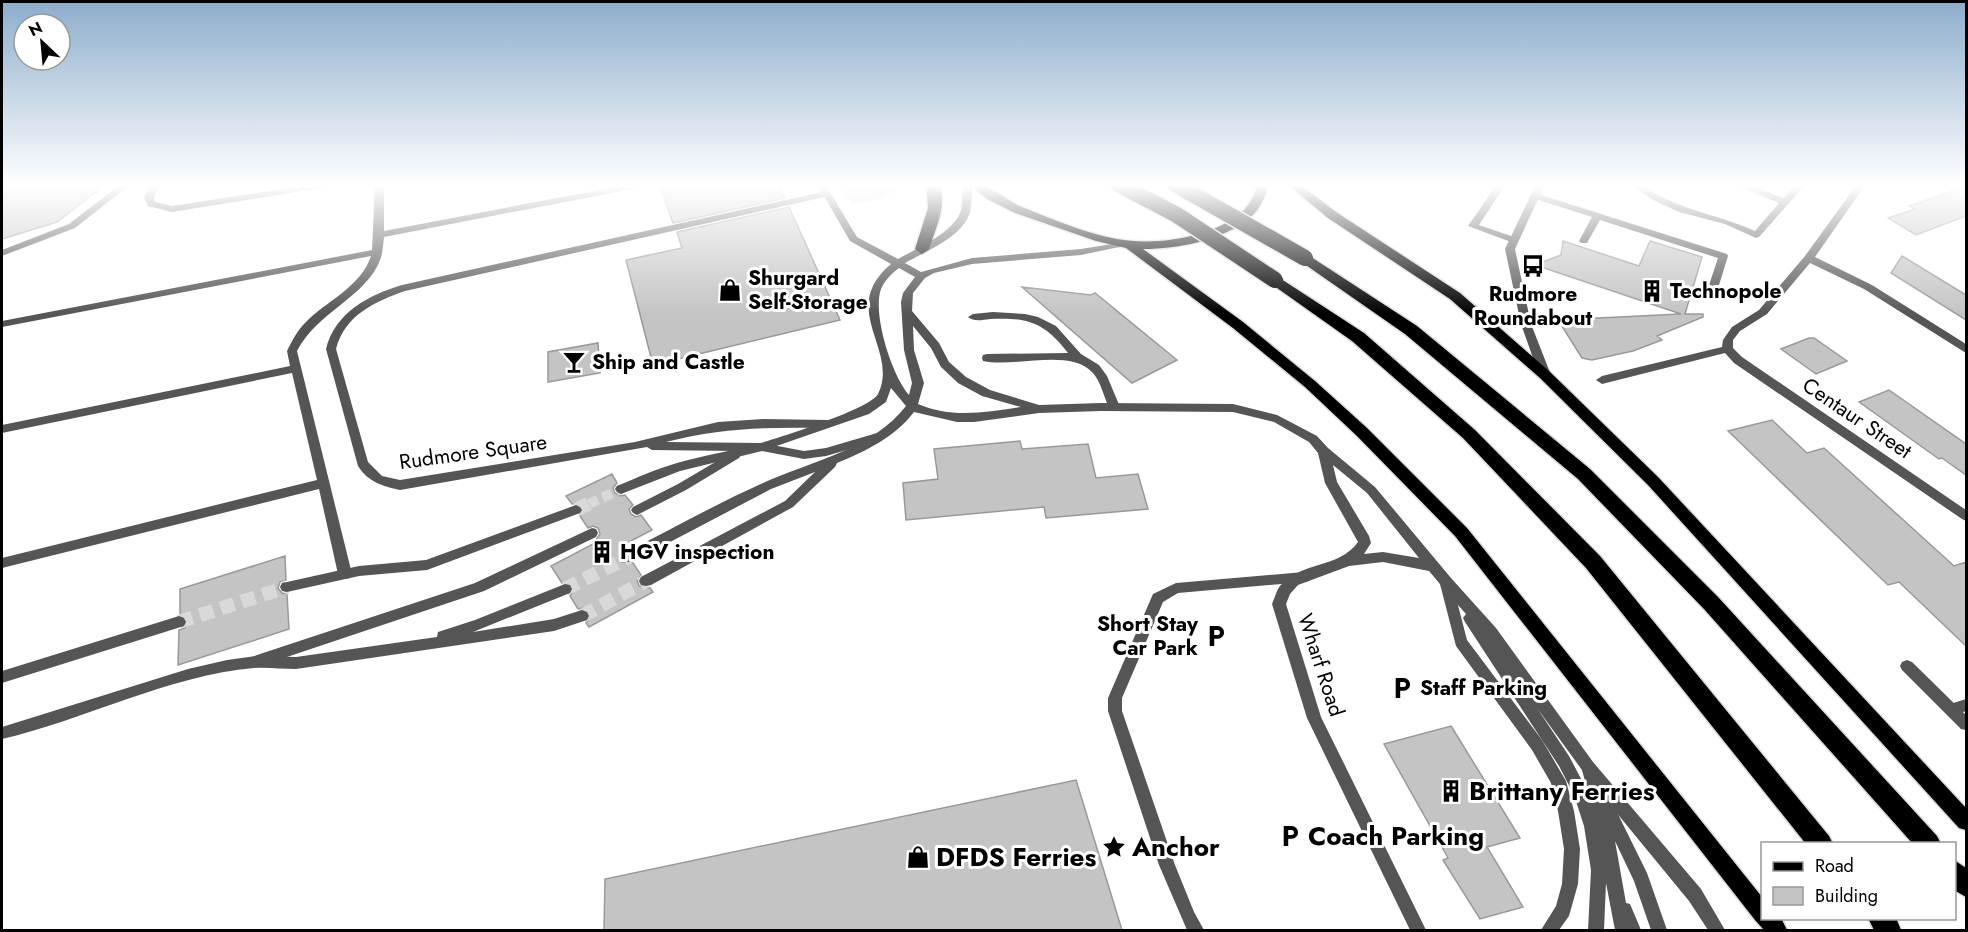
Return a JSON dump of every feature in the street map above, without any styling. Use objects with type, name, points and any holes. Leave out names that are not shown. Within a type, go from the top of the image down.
[{"type":"highway","points":[[922,249],[929,227]]},
{"type":"highway","points":[[1196,227],[1358,337],[1469,434],[1585,553],[1820,842]]},
{"type":"highway","points":[[1251,227],[1305,258],[1411,330],[1584,474],[1711,603],[1928,842]]},
{"type":"main road","points":[[1073,227],[1125,244],[1238,325],[1310,384],[1362,432],[1461,532],[1761,912]]},
{"type":"main road","points":[[1125,244],[1185,240],[1208,235],[1225,227]]},
{"type":"main road","points":[[1351,227],[1455,296],[1545,375],[1653,481],[1966,821]]},
{"type":"street","points":[[2,253],[68,227]]},
{"type":"street","points":[[345,574],[294,369],[292,351],[300,334],[309,324],[363,278],[375,262],[377,227]]},
{"type":"street","points":[[377,235],[416,227]]},
{"type":"street","name":"Rudmore Square","points":[[635,446],[418,483],[400,485],[385,482],[367,472],[362,464],[332,349],[333,340],[342,324],[353,313],[385,294],[419,283],[680,227]]},
{"type":"street","points":[[846,227],[853,239],[921,276]]},
{"type":"street","points":[[953,227],[945,236],[897,264],[879,282],[873,301],[874,319],[890,375],[898,390],[912,406],[944,416],[974,418],[1039,409],[1114,406],[1222,407],[1256,412],[1295,428],[1313,439],[1371,490],[1434,566],[1564,761],[1581,793],[1592,826],[1599,870],[1596,930]]},
{"type":"street","points":[[1477,227],[1514,240]]},
{"type":"street","points":[[1520,227],[1510,249],[1526,324],[1545,375]]},
{"type":"street","points":[[1584,241],[1591,227]]},
{"type":"street","points":[[1633,227],[1723,256],[1714,285]]},
{"type":"street","points":[[1740,227],[1756,235],[1763,227]]},
{"type":"street","points":[[1602,380],[1727,349],[1728,340],[1736,329],[1763,312],[1809,258],[1830,227]]},
{"type":"street","points":[[629,558],[767,486],[836,459],[881,436],[899,423],[912,406],[918,383],[909,350],[906,302],[908,293],[921,276],[945,267],[972,261],[1082,252],[1125,244]]},
{"type":"street","points":[[2,324],[377,252]]},
{"type":"street","points":[[1809,258],[1868,286],[1966,349]]},
{"type":"street","points":[[908,314],[957,377],[971,387],[986,393],[1039,409]]},
{"type":"street","points":[[973,317],[1004,315],[1039,321],[1054,329],[1077,357],[1095,368],[1114,406]]},
{"type":"street","name":"Centaur Street","points":[[1727,349],[1748,367],[1966,516]]},
{"type":"street","points":[[987,358],[1077,357]]},
{"type":"street","points":[[2,429],[294,369]]},
{"type":"street","points":[[621,489],[678,467],[762,447],[865,411],[878,403],[885,394],[890,375]]},
{"type":"street","points":[[635,446],[718,426],[763,423],[828,424]]},
{"type":"street","points":[[635,446],[762,447],[804,455],[826,452],[881,436]]},
{"type":"street","points":[[1324,451],[1331,483],[1365,543],[1359,553],[1349,561]]},
{"type":"street","points":[[637,510],[682,487],[735,455]]},
{"type":"street","points":[[646,582],[789,504],[836,459]]},
{"type":"street","points":[[2,563],[322,483]]},
{"type":"street","points":[[287,588],[345,574],[427,566],[576,510]]},
{"type":"street","points":[[2,733],[188,675],[256,662],[478,587],[592,533]]},
{"type":"street","name":"Wharf Road","points":[[1418,930],[1314,718],[1279,603],[1280,595],[1286,587],[1304,577],[1349,561],[1383,557],[1434,566]]},
{"type":"street","points":[[1190,926],[1115,711],[1115,698],[1158,598],[1166,592],[1186,587],[1304,577]]},
{"type":"street","points":[[1446,582],[1491,632],[1588,767],[1695,895],[1717,930]]},
{"type":"street","points":[[1446,582],[1461,642],[1537,745],[1558,781],[1572,849],[1570,884],[1563,910],[1549,930]]},
{"type":"street","points":[[411,647],[478,625],[565,589]]},
{"type":"street","points":[[256,662],[296,663],[411,647],[523,631],[554,625],[582,616]]},
{"type":"street","points":[[2,677],[179,622]]},
{"type":"street","points":[[1907,666],[1966,724]]},
{"type":"street","points":[[1952,710],[1966,705]]},
{"type":"street","points":[[1588,767],[1666,930]]},
{"type":"street","points":[[1588,767],[1597,792],[1610,848],[1623,930]]},
{"type":"street","points":[[1641,879],[1659,930]]},
{"type":"street","points":[[1615,890],[1633,930]]},
{"type":"building","points":[[2,227],[39,227],[2,239]]},
{"type":"building","name":"Shurgard Self-Storage","points":[[697,227],[798,227],[840,320],[653,365],[626,260],[682,248],[677,232]]},
{"type":"building","points":[[1904,227],[1936,227],[1916,235]]},
{"type":"building","name":"Technopole","points":[[1563,241],[1639,266],[1650,241],[1702,257],[1685,314],[1703,314],[1703,317],[1657,336],[1662,340],[1633,351],[1592,360],[1582,358],[1558,320],[1681,314],[1535,265],[1561,255]]},
{"type":"building","points":[[1902,256],[1966,295],[1966,320],[1891,273]]},
{"type":"building","points":[[1022,287],[1091,295],[1095,293],[1177,360],[1132,383]]},
{"type":"building","points":[[1814,338],[1847,361],[1816,374],[1781,349]]},
{"type":"building","name":"Ship and Castle","points":[[598,343],[600,373],[548,382],[548,352]]},
{"type":"building","points":[[1889,390],[1966,444],[1966,475],[1942,458],[1939,459],[1859,402]]},
{"type":"building","points":[[1772,420],[1807,453],[1824,448],[1954,566],[1966,562],[1966,646],[1899,582],[1888,585],[1728,431]]},
{"type":"building","points":[[1020,441],[1022,449],[1088,444],[1096,478],[1138,474],[1148,509],[1046,518],[1044,507],[906,520],[903,483],[938,479],[934,449]]},
{"type":"building","name":"HGV inspection","points":[[612,474],[617,483],[613,488],[615,493],[620,496],[625,495],[633,505],[629,509],[631,514],[636,517],[641,515],[652,530],[621,546],[624,550],[621,556],[622,562],[633,563],[641,575],[637,580],[639,586],[650,588],[653,592],[589,627],[586,623],[591,617],[589,611],[583,608],[578,609],[570,596],[574,590],[572,584],[562,583],[551,566],[597,542],[600,534],[598,528],[593,526],[588,528],[580,516],[584,511],[582,506],[577,503],[572,504],[566,496]]},
{"type":"building","points":[[285,556],[286,580],[280,582],[278,588],[282,593],[287,594],[289,629],[178,665],[179,630],[185,628],[188,623],[186,617],[180,614],[180,589]]},
{"type":"building","name":"Brittany Ferries","points":[[1451,726],[1520,838],[1487,847],[1523,907],[1480,919],[1443,860],[1448,858],[1384,744]]},
{"type":"building","points":[[1076,780],[1122,930],[604,930],[605,879]]},
{"type":"tunnel","points":[[589,504],[621,489]]},
{"type":"tunnel","points":[[576,510],[592,502]]},
{"type":"tunnel","points":[[565,589],[629,557]]},
{"type":"tunnel","points":[[582,616],[646,581]]},
{"type":"tunnel","points":[[179,622],[287,587]]},
{"type":"place","name":"Rudmore Roundabout","points":[[1533,266]]},
{"type":"place","name":"Shurgard Self-Storage","points":[[730,290]]},
{"type":"place","name":"Technopole","points":[[1652,291]]},
{"type":"place","name":"Ship and Castle","points":[[574,362]]},
{"type":"place","name":"HGV inspection","points":[[602,552]]},
{"type":"place","name":"Short Stay Car Park","points":[[1216,636]]},
{"type":"place","name":"Staff Parking","points":[[1402,688]]},
{"type":"place","name":"Brittany Ferries","points":[[1451,791]]},
{"type":"place","name":"Coach Parking","points":[[1290,836]]},
{"type":"place","name":"Anchor","points":[[1114,847]]},
{"type":"place","name":"DFDS Ferries","points":[[918,857]]}]
